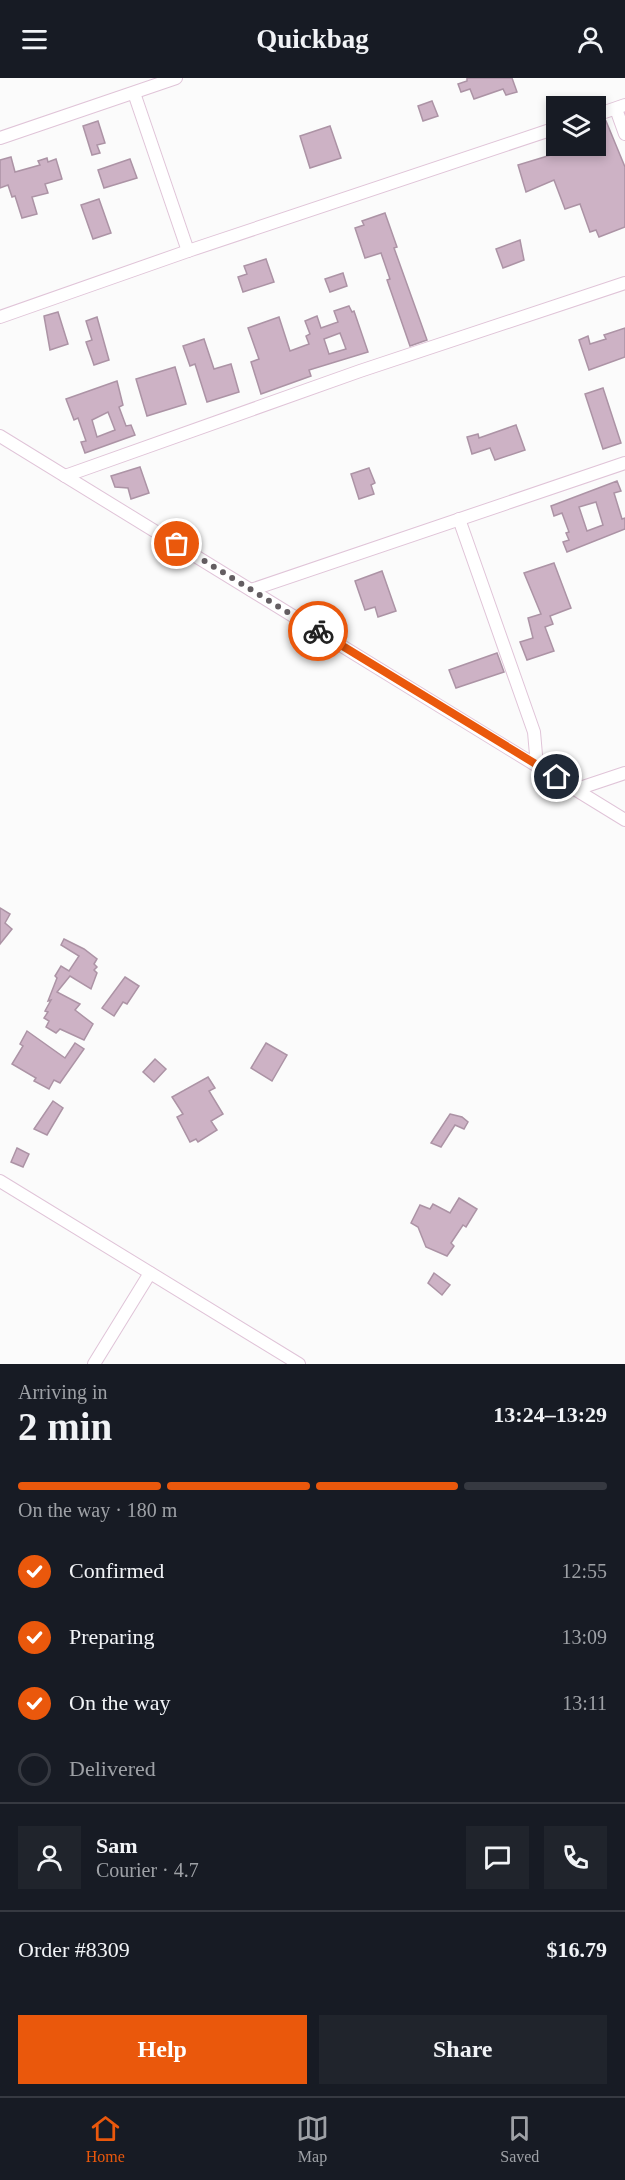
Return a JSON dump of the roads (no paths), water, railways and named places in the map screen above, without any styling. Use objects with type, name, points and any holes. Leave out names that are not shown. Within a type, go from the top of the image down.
[{"type":"street","points":[[0,138],[176,78]]},
{"type":"street","points":[[134,93],[188,252]]},
{"type":"street","points":[[620,107],[625,134]]},
{"type":"street","points":[[0,317],[546,131]]},
{"type":"street","points":[[65,476],[327,383],[625,283]]},
{"type":"street","points":[[0,436],[578,789],[625,820]]},
{"type":"street","points":[[251,590],[625,463]]},
{"type":"street","points":[[459,519],[534,732],[537,766]]},
{"type":"street","points":[[578,789],[625,773]]},
{"type":"street","points":[[0,1181],[299,1364]]},
{"type":"street","points":[[94,1364],[150,1273]]}]
